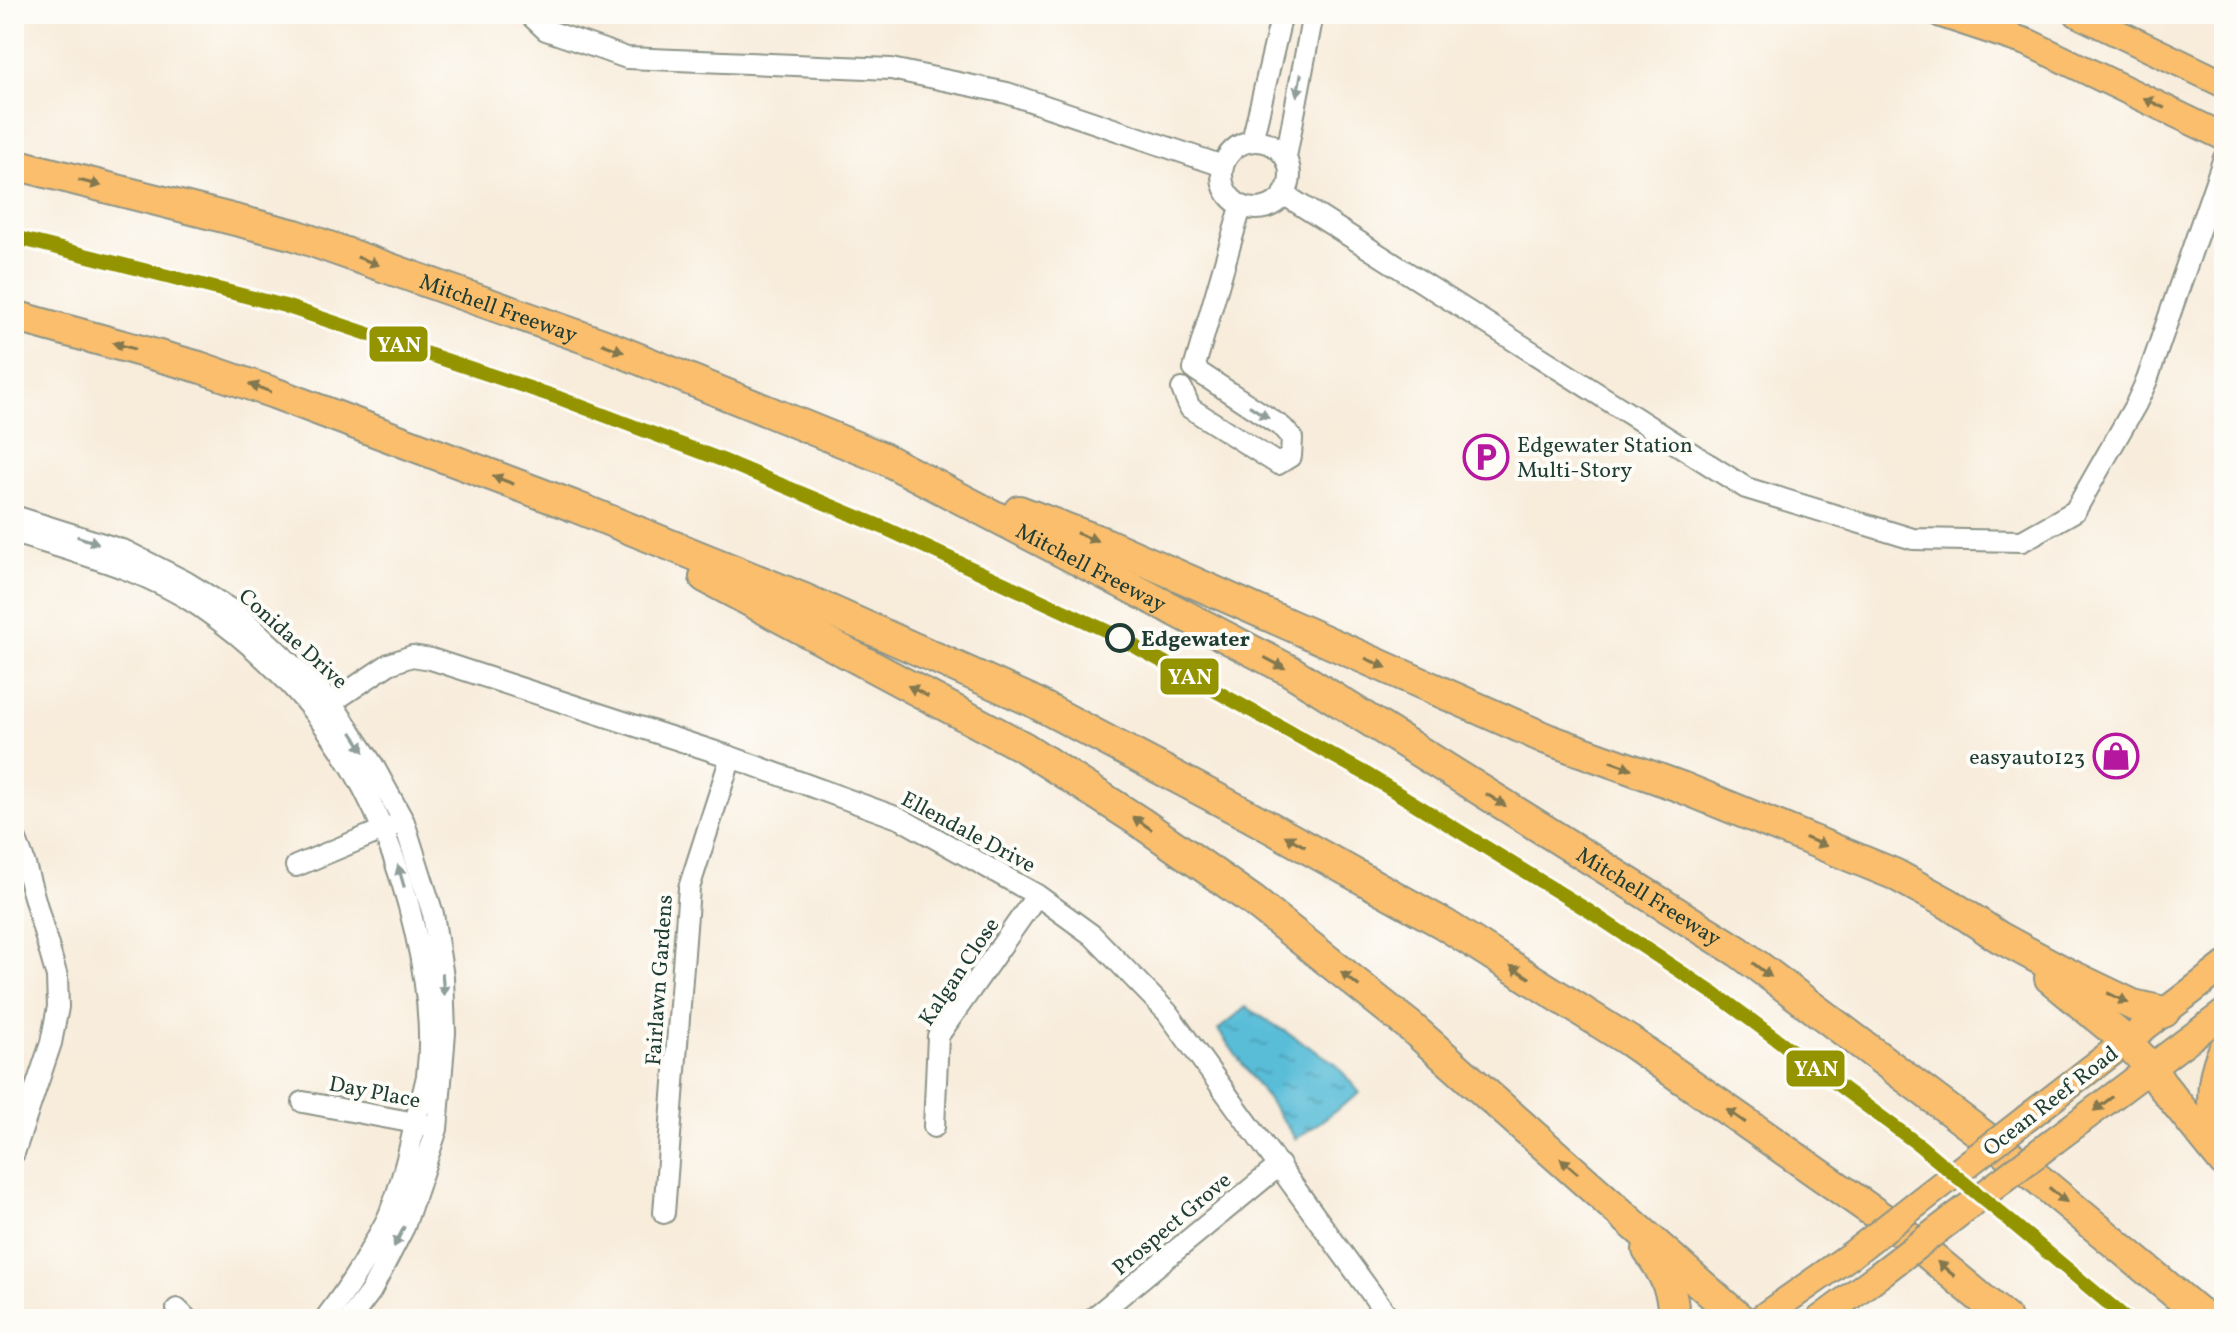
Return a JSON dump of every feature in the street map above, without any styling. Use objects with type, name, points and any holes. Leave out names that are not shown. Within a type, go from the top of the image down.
[{"type":"highway","name":"Mitchell Freeway","points":[[14,164],[295,235],[602,344],[883,458],[1289,670],[1739,952],[2013,1158],[2206,1319]]},
{"type":"highway","points":[[14,316],[244,382],[576,507],[804,599],[1030,700],[1248,815],[1431,917],[1629,1041],[1902,1232],[2006,1319]]},
{"type":"highway","points":[[883,458],[1107,544],[1547,739],[1681,787],[1894,874],[2062,971],[2133,1005],[2164,1012]]},
{"type":"highway","points":[[576,507],[1025,748],[1140,822],[1253,901],[1411,1027],[1740,1319]]},
{"type":"highway","points":[[1999,937],[2126,1041],[2223,1160]]},
{"type":"highway","points":[[2223,1160],[2213,1121],[2213,1099],[2215,1074],[2224,1050]]},
{"type":"highway","points":[[1627,1218],[1665,1273],[1674,1306],[1673,1319]]},
{"type":"main road","points":[[1941,14],[2029,43],[2224,137]]},
{"type":"main road","points":[[2078,14],[2224,84]]},
{"type":"main road","name":"Ocean Reef Road","points":[[1760,1319],[1851,1255],[2224,966]]},
{"type":"main road","name":"Ocean Reef Road","points":[[1820,1319],[2224,1013]]},
{"type":"street","points":[[529,14],[546,30],[627,58],[891,69],[1007,93],[1223,166]]},
{"type":"street","points":[[1252,141],[1282,14]]},
{"type":"street","points":[[1286,157],[1313,14]]},
{"type":"street","points":[[1252,141],[1264,141],[1275,146],[1286,157],[1290,168],[1291,180],[1285,195],[1265,209],[1241,207],[1225,190],[1222,179],[1228,155],[1236,147],[1252,141]]},
{"type":"street","points":[[1285,195],[1746,488],[1913,539],[2022,541],[2075,511],[2136,404],[2224,158]]},
{"type":"street","points":[[1182,389],[1190,408],[1278,464],[1291,456],[1292,438],[1282,427],[1194,369],[1241,207]]},
{"type":"street","name":"Conidae Drive","points":[[14,516],[125,551],[186,582],[238,614],[373,765],[404,822],[433,914],[443,977],[445,1033],[437,1129],[404,1227],[371,1291],[350,1319]]},
{"type":"street","name":"Conidae Drive","points":[[14,533],[141,574],[197,605],[324,707],[396,858],[420,954],[429,1021],[427,1075],[407,1163],[390,1214],[352,1283],[325,1319]]},
{"type":"street","name":"Ellendale Drive","points":[[324,707],[389,664],[412,656],[431,659],[731,757],[901,819],[1037,895],[1092,935],[1167,1012],[1390,1319]]},
{"type":"street","name":"Fairlawn Gardens","points":[[664,1213],[689,888],[731,757]]},
{"type":"street","points":[[296,866],[404,822]]},
{"type":"street","points":[[14,835],[57,977],[58,1007],[51,1043],[14,1153]]},
{"type":"street","name":"Kalgan Close","points":[[934,1127],[938,1036],[1037,895]]},
{"type":"street","name":"Day Place","points":[[303,1102],[416,1122],[437,1129]]},
{"type":"street","name":"Prospect Grove","points":[[1092,1319],[1280,1165]]},
{"type":"water","points":[[1246,1007],[1335,1063],[1360,1093],[1296,1139],[1218,1030]]},
{"type":"transit line","name":"YAN","points":[[14,237],[285,306],[559,398],[722,460],[882,527],[1109,632],[1368,775],[1589,911],[1728,1003],[1919,1145],[2127,1319]]},
{"type":"place","name":"Edgewater Station Multi-Story","points":[[1486,457]]},
{"type":"place","name":"Edgewater","points":[[1120,638]]},
{"type":"place","name":"easyauto123","points":[[2116,756]]}]
